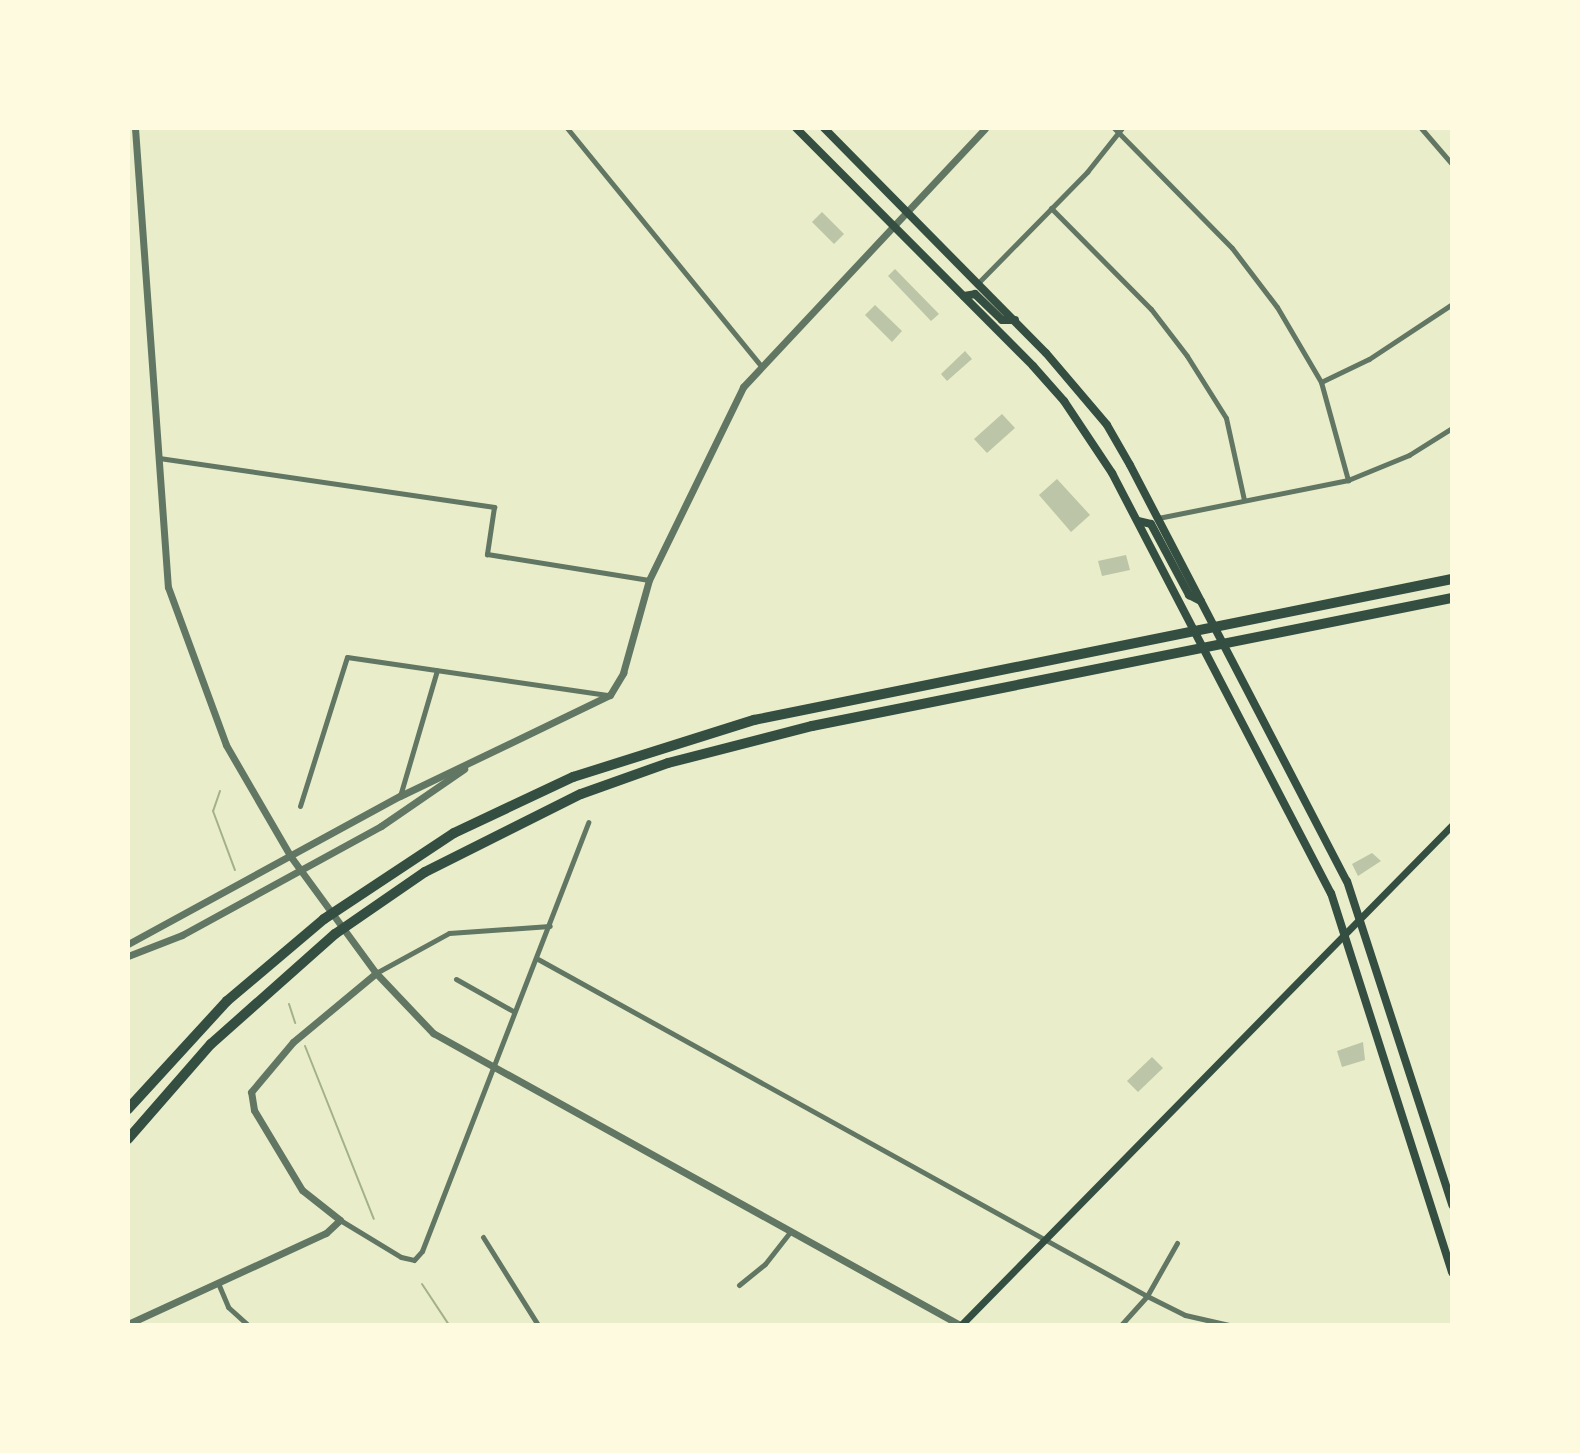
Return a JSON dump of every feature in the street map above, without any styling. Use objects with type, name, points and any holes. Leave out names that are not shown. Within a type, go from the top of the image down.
[{"type":"highway","points":[[128,1109],[227,1001],[324,919],[415,856],[494,813],[665,744],[871,695],[1452,579]]},
{"type":"highway","points":[[128,1139],[211,1044],[335,934],[425,872],[503,829],[668,763],[812,726],[1452,598]]},
{"type":"main road","points":[[796,128],[1064,401],[1138,521],[1312,852],[1346,933],[1452,1272]]},
{"type":"main road","points":[[824,128],[1015,320],[1107,425],[1236,665],[1362,918],[1452,1205]]},
{"type":"main road","points":[[964,296],[975,294],[1002,320],[1015,320]]},
{"type":"main road","points":[[1138,521],[1151,524],[1189,595],[1202,602]]},
{"type":"main road","points":[[961,1325],[1045,1236],[1452,825]]},
{"type":"street","points":[[135,128],[156,459],[168,587],[197,675],[226,745],[291,857],[376,973],[433,1033],[961,1325]]},
{"type":"street","points":[[567,128],[760,365]]},
{"type":"street","points":[[128,944],[400,796],[484,755],[578,715],[610,695],[623,673],[649,580],[733,405],[760,365],[985,128]]},
{"type":"street","points":[[1421,128],[1452,164]]},
{"type":"street","points":[[978,283],[1051,208],[1118,130],[1232,248],[1277,307],[1321,382],[1348,480]]},
{"type":"street","points":[[1051,208],[1151,309],[1187,356],[1226,418],[1244,500]]},
{"type":"street","points":[[1321,382],[1369,359],[1452,304]]},
{"type":"street","points":[[1157,518],[1348,480],[1409,455],[1452,428]]},
{"type":"street","points":[[156,459],[174,457],[494,507],[487,554],[649,580]]},
{"type":"street","points":[[300,806],[347,657],[610,695]]},
{"type":"street","points":[[400,796],[437,670]]},
{"type":"street","points":[[128,956],[182,935],[381,826],[484,755]]},
{"type":"street","points":[[550,926],[449,933],[376,973],[293,1042],[251,1092],[254,1110],[302,1190],[340,1220],[414,1260],[550,926],[588,822]]},
{"type":"street","points":[[536,958],[1045,1236],[1147,1296],[1185,1315],[1229,1325]]},
{"type":"street","points":[[456,979],[513,1011]]},
{"type":"street","points":[[128,1324],[326,1233],[340,1220]]},
{"type":"street","points":[[739,1285],[765,1264],[791,1231]]},
{"type":"street","points":[[483,1237],[538,1325]]},
{"type":"street","points":[[1121,1325],[1147,1296],[1177,1243]]},
{"type":"street","points":[[217,1282],[228,1307],[248,1325]]},
{"type":"building","points":[[822,212],[844,234],[834,244],[812,222]]},
{"type":"building","points":[[895,269],[939,314],[931,321],[888,276]]},
{"type":"building","points":[[875,305],[902,331],[892,342],[865,315]]},
{"type":"building","points":[[965,351],[972,359],[947,381],[941,374]]},
{"type":"building","points":[[1002,414],[1015,428],[987,453],[974,439]]},
{"type":"building","points":[[1057,479],[1090,515],[1071,532],[1039,495]]},
{"type":"building","points":[[1126,555],[1130,570],[1102,576],[1098,561]]},
{"type":"building","points":[[1372,853],[1381,861],[1358,876],[1352,864]]},
{"type":"building","points":[[1363,1042],[1365,1060],[1342,1067],[1337,1051]]},
{"type":"building","points":[[1152,1057],[1163,1068],[1138,1092],[1127,1081]]},
{"type":"waterway","points":[[220,791],[213,811],[235,870]]},
{"type":"waterway","points":[[289,1004],[295,1023]]},
{"type":"waterway","points":[[305,1046],[374,1219]]},
{"type":"waterway","points":[[422,1284],[449,1325]]}]
